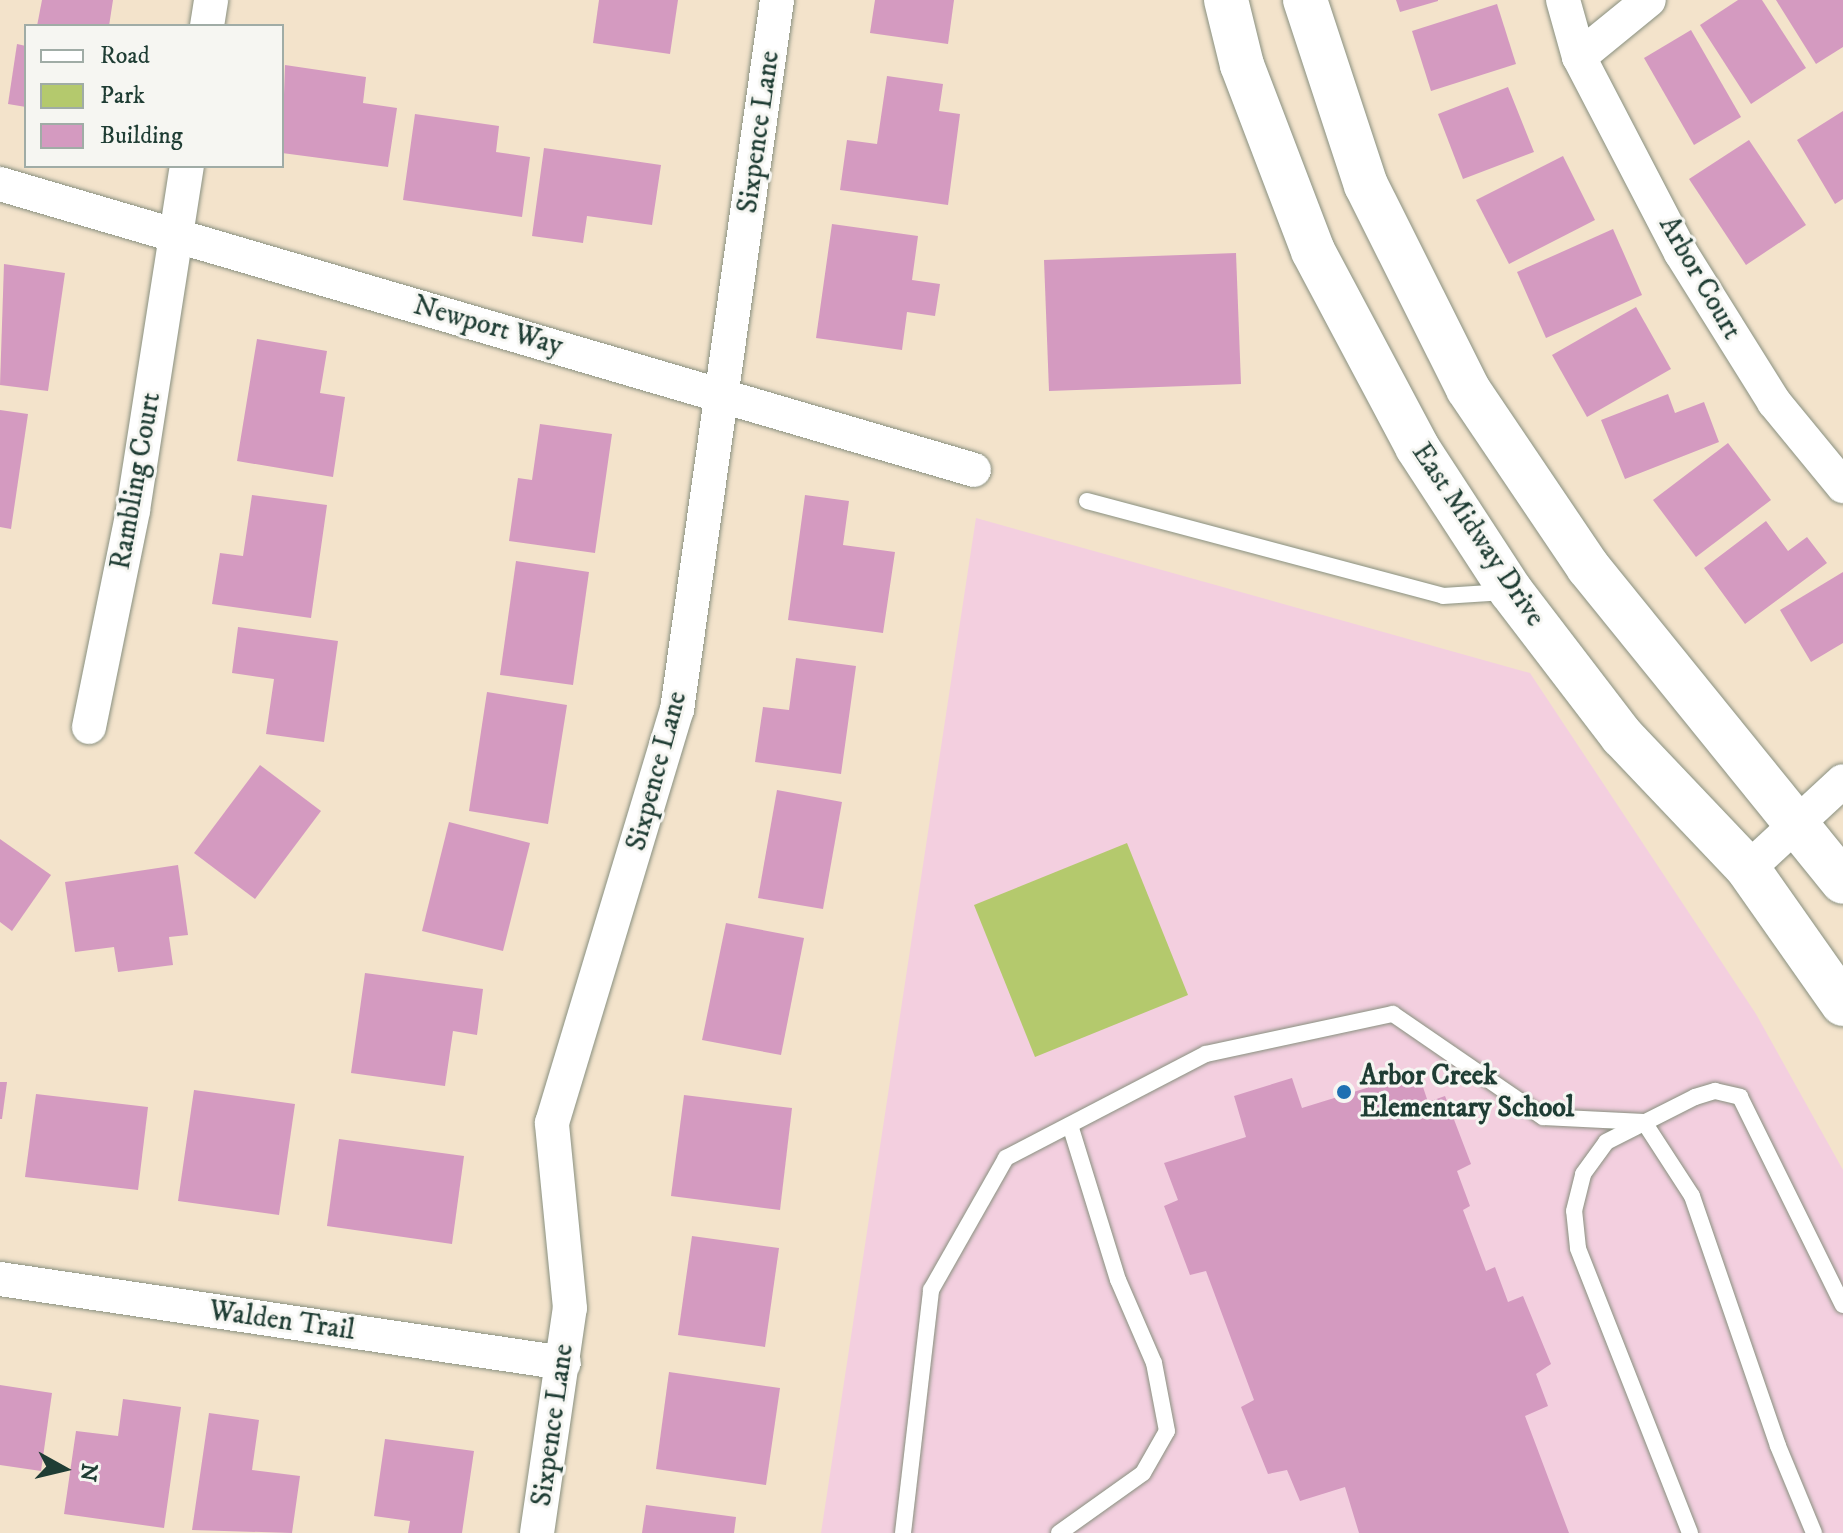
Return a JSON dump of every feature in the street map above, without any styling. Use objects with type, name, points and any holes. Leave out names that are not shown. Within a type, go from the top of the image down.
[{"type":"main road","name":"East Midway Drive","points":[[1226,0],[1242,65],[1313,251],[1417,447],[1511,591],[1622,736],[1748,869],[1843,1004]]},
{"type":"main road","points":[[1305,0],[1366,185],[1468,389],[1588,567],[1843,882]]},
{"type":"street","points":[[207,24],[211,0]]},
{"type":"street","name":"Sixpence Lane","points":[[537,1533],[570,1308],[552,1123],[677,710],[777,0]]},
{"type":"street","name":"Arbor Court","points":[[1563,0],[1579,57],[1681,253],[1774,402],[1843,486]]},
{"type":"street","points":[[1579,57],[1649,0]]},
{"type":"street","name":"Rambling Court","points":[[89,727],[133,510],[187,168]]},
{"type":"street","name":"Newport Way","points":[[0,184],[974,470]]},
{"type":"street","points":[[1748,869],[1843,781]]},
{"type":"street","name":"Walden Trail","points":[[0,1279],[564,1363]]},
{"type":"lane","points":[[1087,501],[1443,596],[1511,591]]},
{"type":"lane","points":[[903,1533],[931,1290],[1006,1158],[1206,1054],[1393,1014],[1543,1117],[1644,1122]]},
{"type":"lane","points":[[1690,1533],[1577,1236],[1574,1211],[1583,1174],[1606,1142],[1644,1122],[1715,1091],[1740,1097],[1843,1305]]},
{"type":"lane","points":[[1644,1122],[1692,1196],[1778,1446],[1814,1533]]},
{"type":"lane","points":[[1059,1533],[1143,1473],[1167,1431],[1154,1363],[1118,1280],[1070,1125]]},
{"type":"shaded area","name":"Arbor Creek Elementary School","points":[[976,518],[1530,673],[1756,1014],[1843,1170],[1843,1533],[821,1533]]},
{"type":"green space","points":[[1127,843],[1188,995],[1035,1057],[974,905]]},
{"type":"building","points":[[42,0],[113,0],[109,24],[37,24]]},
{"type":"building","points":[[599,0],[678,0],[670,54],[593,43]]},
{"type":"building","points":[[875,0],[954,0],[948,44],[870,33]]},
{"type":"building","points":[[1396,0],[1438,0],[1438,1],[1400,12]]},
{"type":"building","points":[[1738,0],[1762,0],[1806,68],[1751,104],[1700,25]]},
{"type":"building","points":[[1776,0],[1843,0],[1843,47],[1816,64]]},
{"type":"building","points":[[1497,4],[1516,64],[1431,91],[1412,31]]},
{"type":"building","points":[[1691,30],[1741,117],[1694,145],[1644,58]]},
{"type":"building","points":[[17,44],[24,46],[24,107],[8,104]]},
{"type":"building","points":[[285,65],[366,77],[363,103],[397,108],[388,167],[284,153]]},
{"type":"building","points":[[887,76],[943,84],[939,111],[960,114],[948,205],[840,190],[847,140],[877,144]]},
{"type":"building","points":[[1508,87],[1534,152],[1463,179],[1438,114]]},
{"type":"building","points":[[1843,111],[1843,199],[1835,204],[1797,140]]},
{"type":"building","points":[[415,114],[499,126],[496,152],[530,157],[522,217],[403,200]]},
{"type":"building","points":[[1749,140],[1806,225],[1746,265],[1689,179]]},
{"type":"building","points":[[544,148],[661,165],[652,225],[587,216],[583,243],[532,236]]},
{"type":"building","points":[[1563,156],[1595,220],[1509,264],[1476,200]]},
{"type":"building","points":[[832,224],[918,236],[912,280],[940,284],[935,316],[907,312],[902,350],[816,338]]},
{"type":"building","points":[[1613,229],[1642,295],[1546,338],[1517,272]]},
{"type":"building","points":[[1236,253],[1241,384],[1049,391],[1044,260]]},
{"type":"building","points":[[4,264],[65,273],[48,391],[0,385]]},
{"type":"building","points":[[1636,307],[1671,369],[1587,417],[1552,355]]},
{"type":"building","points":[[257,339],[327,351],[320,393],[345,397],[333,477],[237,461]]},
{"type":"building","points":[[1668,394],[1675,413],[1704,402],[1719,442],[1625,479],[1601,420]]},
{"type":"building","points":[[0,410],[28,414],[11,529],[0,527]]},
{"type":"building","points":[[540,424],[612,434],[595,553],[509,541],[518,478],[532,480]]},
{"type":"building","points":[[1728,443],[1771,500],[1696,557],[1653,500]]},
{"type":"building","points":[[252,495],[327,505],[311,618],[212,604],[220,553],[243,556]]},
{"type":"building","points":[[805,495],[849,501],[843,545],[895,552],[883,633],[788,620]]},
{"type":"building","points":[[1766,521],[1788,551],[1807,537],[1827,563],[1745,624],[1704,568]]},
{"type":"building","points":[[516,561],[589,572],[573,685],[500,675]]},
{"type":"building","points":[[1843,572],[1843,643],[1811,662],[1780,610]]},
{"type":"building","points":[[238,627],[338,641],[324,742],[266,734],[274,679],[232,673]]},
{"type":"building","points":[[796,658],[856,666],[841,774],[755,762],[763,707],[789,710]]},
{"type":"building","points":[[487,692],[567,705],[548,824],[469,811]]},
{"type":"building","points":[[260,765],[321,811],[255,899],[194,853]]},
{"type":"building","points":[[777,790],[842,802],[823,909],[758,898]]},
{"type":"building","points":[[449,822],[530,843],[503,951],[422,931]]},
{"type":"building","points":[[0,839],[51,875],[12,931],[0,922]]},
{"type":"building","points":[[178,865],[188,935],[169,937],[173,965],[118,972],[114,947],[75,952],[65,882]]},
{"type":"building","points":[[726,923],[804,938],[781,1055],[702,1040]]},
{"type":"building","points":[[365,973],[483,989],[477,1035],[453,1031],[445,1086],[351,1073]]},
{"type":"building","points":[[1418,1072],[1428,1102],[1445,1096],[1471,1164],[1457,1171],[1470,1206],[1463,1210],[1486,1271],[1495,1267],[1508,1302],[1523,1296],[1551,1364],[1536,1374],[1548,1406],[1525,1416],[1569,1533],[1359,1533],[1345,1487],[1300,1501],[1287,1470],[1268,1474],[1241,1407],[1254,1400],[1206,1271],[1190,1275],[1164,1206],[1178,1200],[1164,1163],[1246,1137],[1234,1096],[1292,1078],[1302,1108]]},
{"type":"building","points":[[0,1082],[7,1082],[2,1119],[0,1119]]},
{"type":"building","points":[[194,1090],[295,1104],[279,1215],[178,1201]]},
{"type":"building","points":[[36,1094],[148,1107],[138,1190],[25,1177]]},
{"type":"building","points":[[684,1095],[792,1108],[780,1210],[671,1196]]},
{"type":"building","points":[[339,1139],[464,1156],[452,1244],[327,1226]]},
{"type":"building","points":[[692,1236],[779,1248],[765,1347],[678,1335]]},
{"type":"building","points":[[669,1372],[780,1388],[766,1485],[656,1469]]},
{"type":"building","points":[[0,1385],[52,1393],[41,1471],[0,1465]]},
{"type":"building","points":[[123,1399],[181,1407],[164,1528],[64,1514],[76,1431],[118,1436]]},
{"type":"building","points":[[209,1413],[259,1420],[252,1470],[300,1476],[292,1533],[192,1530]]},
{"type":"building","points":[[385,1439],[474,1451],[462,1533],[408,1533],[410,1521],[374,1516]]},
{"type":"building","points":[[646,1505],[736,1517],[734,1533],[642,1533]]},
{"type":"place","name":"Arbor Creek Elementary School","points":[[1344,1092]]}]
